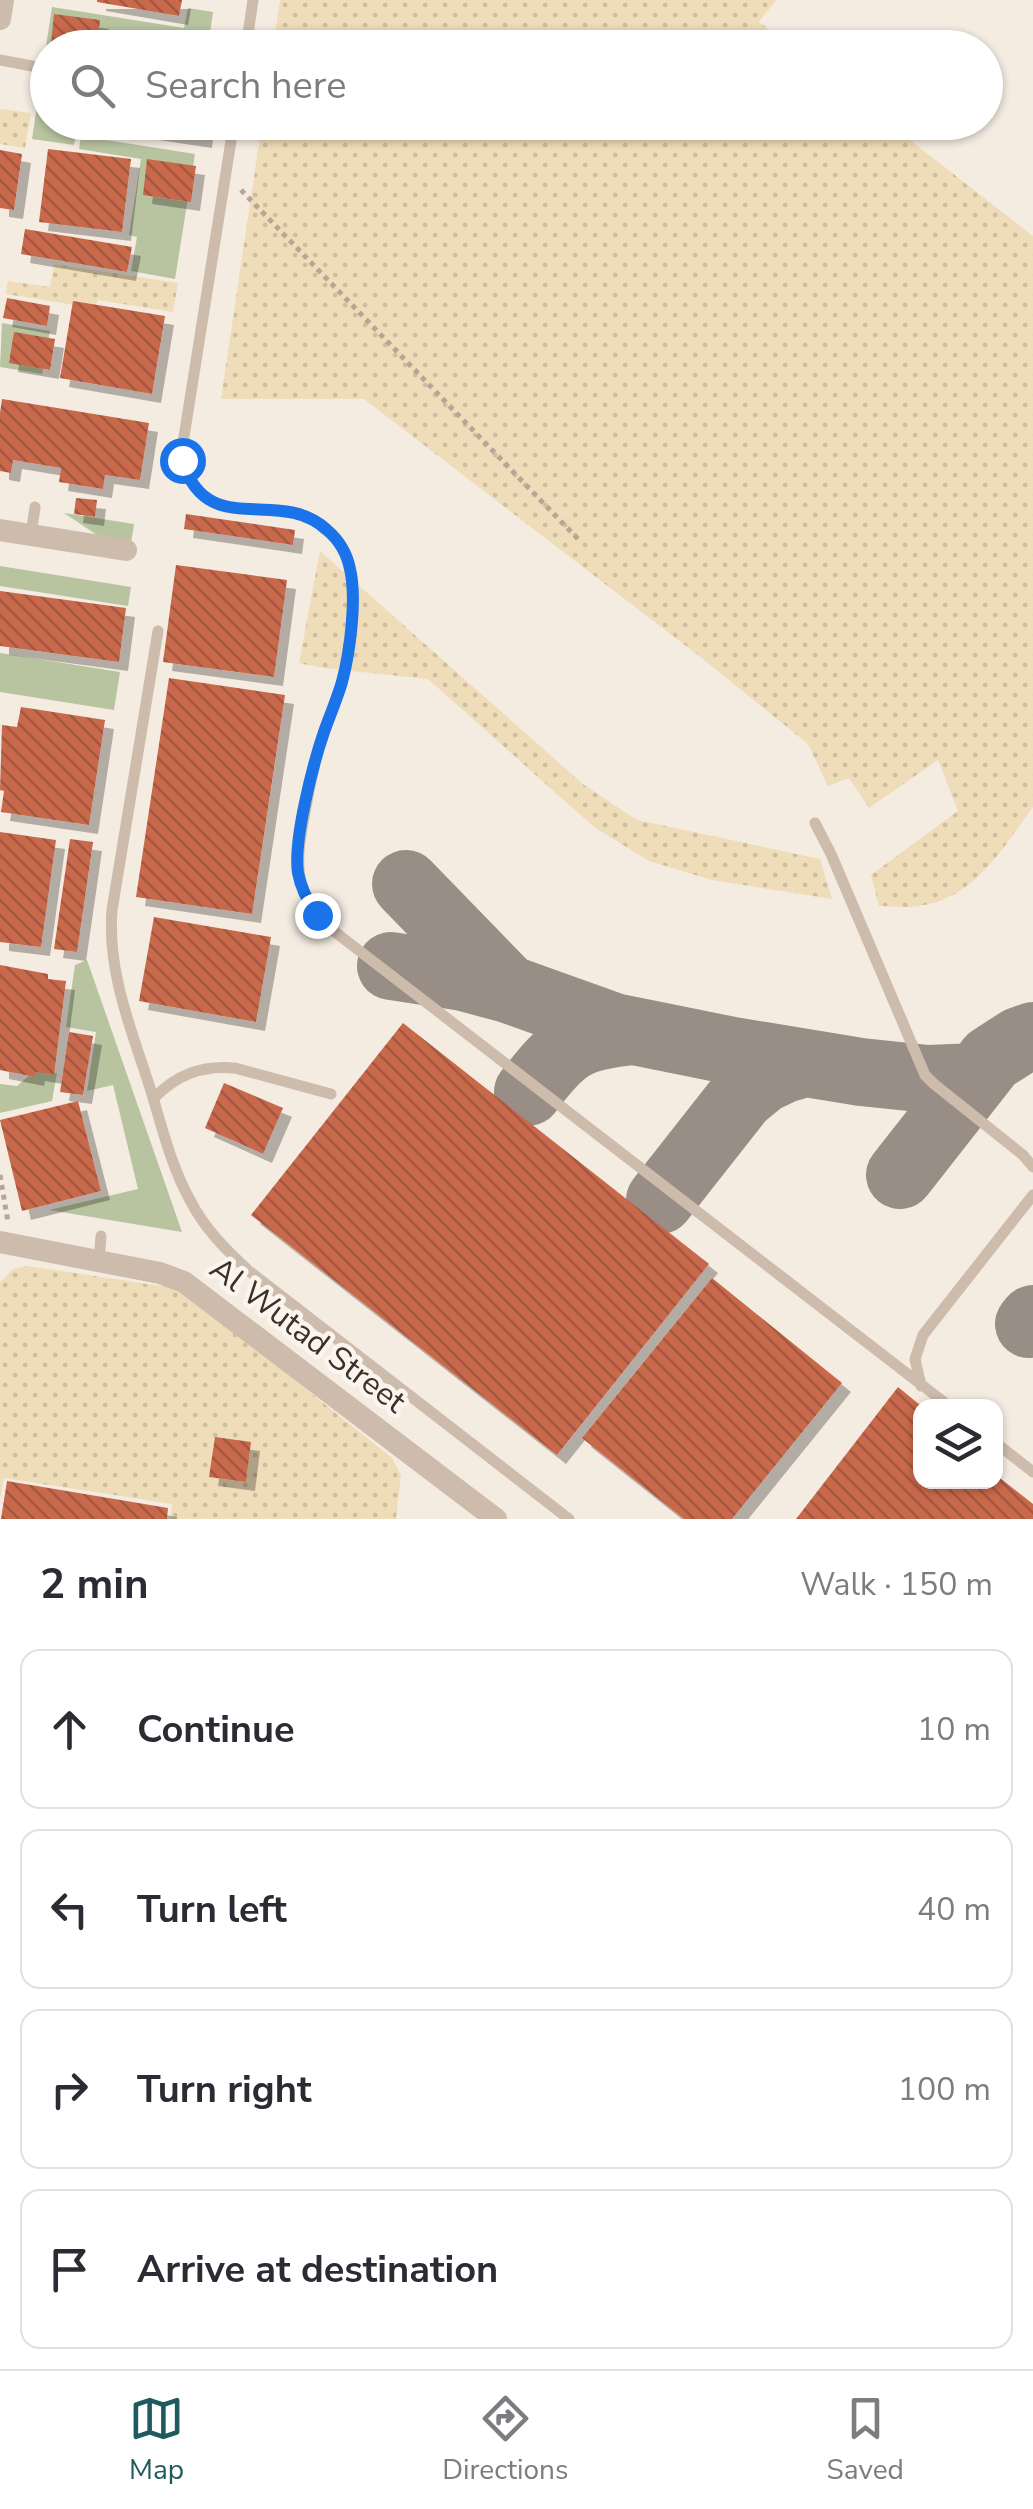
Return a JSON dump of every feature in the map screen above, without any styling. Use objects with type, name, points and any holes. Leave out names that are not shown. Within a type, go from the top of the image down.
[{"type":"street","points":[[0,18],[3,0]]},
{"type":"street","points":[[0,530],[126,550]]},
{"type":"street","name":"Al Wutad Street","points":[[6,1243],[99,1260],[184,1282],[496,1519]]},
{"type":"lane","points":[[249,30],[253,0]]},
{"type":"lane","points":[[0,60],[30,66]]},
{"type":"lane","points":[[231,140],[182,460],[197,490],[210,501],[227,508],[294,512],[322,525],[343,550],[352,581],[347,662],[316,756],[298,846],[299,876],[309,903],[326,926],[939,1399]]},
{"type":"lane","points":[[31,535],[35,507]]},
{"type":"lane","points":[[158,631],[110,930],[118,990],[172,1160],[190,1202],[216,1240],[249,1272],[570,1519]]},
{"type":"lane","points":[[815,822],[925,1074],[1024,1155],[1033,1167]]},
{"type":"lane","points":[[153,1099],[176,1079],[219,1066],[331,1094]]},
{"type":"lane","points":[[922,1386],[915,1359],[923,1335],[1033,1196]]},
{"type":"lane","points":[[99,1260],[102,1236]]},
{"type":"lane","points":[[1003,1448],[1033,1472]]},
{"type":"path","points":[[226,174],[578,540]]},
{"type":"path","points":[[0,1175],[6,1243]]},
{"type":"green space","points":[[52,7],[184,28],[188,8],[213,12],[210,30],[49,30]]},
{"type":"green space","points":[[39,140],[75,140],[74,145]]},
{"type":"green space","points":[[80,140],[106,140],[195,154],[175,279],[131,271],[137,237],[129,235],[141,159],[79,149]]},
{"type":"green space","points":[[2,323],[50,331],[42,374],[0,367]]},
{"type":"green space","points":[[64,513],[134,524],[131,543],[100,537]]},
{"type":"green space","points":[[0,566],[131,587],[128,606],[0,586]]},
{"type":"green space","points":[[0,653],[120,672],[114,710],[0,692]]},
{"type":"green space","points":[[87,960],[182,1232],[49,1210],[138,1189],[113,1085],[87,1091],[96,1032],[66,1027],[75,965]]},
{"type":"green space","points":[[36,1070],[57,1073],[52,1101],[0,1113],[0,1084],[17,1086]]},
{"type":"sand","points":[[280,0],[776,0],[759,22],[769,30],[276,30]]},
{"type":"sand","points":[[0,109],[30,113],[25,148],[0,144]]},
{"type":"sand","points":[[259,140],[910,140],[1033,236],[1033,807],[985,869],[956,893],[914,907],[879,906],[871,875],[958,811],[938,760],[869,808],[849,778],[828,786],[808,744],[364,399],[221,399]]},
{"type":"sand","points":[[54,264],[178,283],[173,312],[98,300],[95,308],[6,294],[8,281],[50,287]]},
{"type":"sand","points":[[320,551],[584,785],[637,820],[820,859],[832,899],[712,880],[649,861],[594,827],[428,679],[299,663]]},
{"type":"sand","points":[[28,1266],[181,1289],[392,1458],[401,1475],[396,1519],[170,1519],[172,1504],[4,1478],[0,1499],[0,1282],[13,1269]]},
{"type":"building","points":[[97,0],[182,0],[179,16]]},
{"type":"building","points":[[54,14],[100,20],[99,30],[52,30]]},
{"type":"building","points":[[48,149],[131,159],[122,232],[39,222]]},
{"type":"building","points":[[0,150],[22,154],[14,210],[0,208]]},
{"type":"building","points":[[147,159],[196,166],[191,202],[143,195]]},
{"type":"building","points":[[25,229],[132,247],[127,272],[21,254]]},
{"type":"building","points":[[7,298],[50,306],[47,326],[3,318]]},
{"type":"building","points":[[73,301],[165,316],[152,394],[60,378]]},
{"type":"building","points":[[14,332],[55,339],[50,370],[9,363]]},
{"type":"building","points":[[2,399],[149,423],[140,480],[105,475],[103,489],[59,482],[61,468],[13,460],[11,473],[0,471]]},
{"type":"building","points":[[76,498],[97,500],[95,517],[74,514]]},
{"type":"building","points":[[186,514],[295,530],[293,545],[184,529]]},
{"type":"building","points":[[176,565],[287,580],[274,677],[163,662]]},
{"type":"building","points":[[0,591],[126,608],[119,662],[0,646]]},
{"type":"building","points":[[169,678],[285,695],[252,914],[136,897]]},
{"type":"building","points":[[21,707],[105,720],[89,825],[1,812],[2,725],[17,727]]},
{"type":"building","points":[[0,832],[56,840],[41,947],[0,942]]},
{"type":"building","points":[[70,839],[93,842],[77,952],[54,949]]},
{"type":"building","points":[[154,917],[271,937],[256,1022],[139,1001]]},
{"type":"building","points":[[0,965],[66,981],[54,1075],[36,1072],[35,1077],[0,1070]]},
{"type":"building","points":[[403,1023],[709,1264],[557,1455],[251,1215]]},
{"type":"building","points":[[69,1032],[93,1036],[83,1095],[60,1092]]},
{"type":"building","points":[[224,1083],[283,1108],[263,1154],[205,1128]]},
{"type":"building","points":[[78,1101],[101,1191],[22,1211],[0,1120]]},
{"type":"building","points":[[712,1278],[842,1383],[732,1519],[684,1519],[582,1438]]},
{"type":"building","points":[[898,1387],[913,1399],[913,1489],[1003,1489],[1003,1480],[1033,1504],[1033,1519],[796,1519]]},
{"type":"building","points":[[215,1437],[251,1442],[246,1482],[209,1477]]},
{"type":"building","points":[[7,1481],[168,1508],[167,1519],[1,1519]]},
{"type":"taxiway","points":[[406,884],[508,989],[614,1027],[861,1072],[928,1079],[977,1077]]},
{"type":"taxiway","points":[[391,966],[463,977],[508,989]]},
{"type":"taxiway","points":[[528,1092],[572,1046],[633,1031]]},
{"type":"taxiway","points":[[900,1175],[991,1059],[1033,1036]]},
{"type":"taxiway","points":[[660,1200],[741,1097],[763,1079],[805,1063]]},
{"type":"taxiway","points":[[1029,1324],[1033,1319]]},
{"type":"route","points":[[182,460],[197,490],[210,501],[227,508],[277,510],[309,517],[334,536],[349,565],[352,581],[347,662],[316,756],[298,846],[299,876],[317,915]]}]
